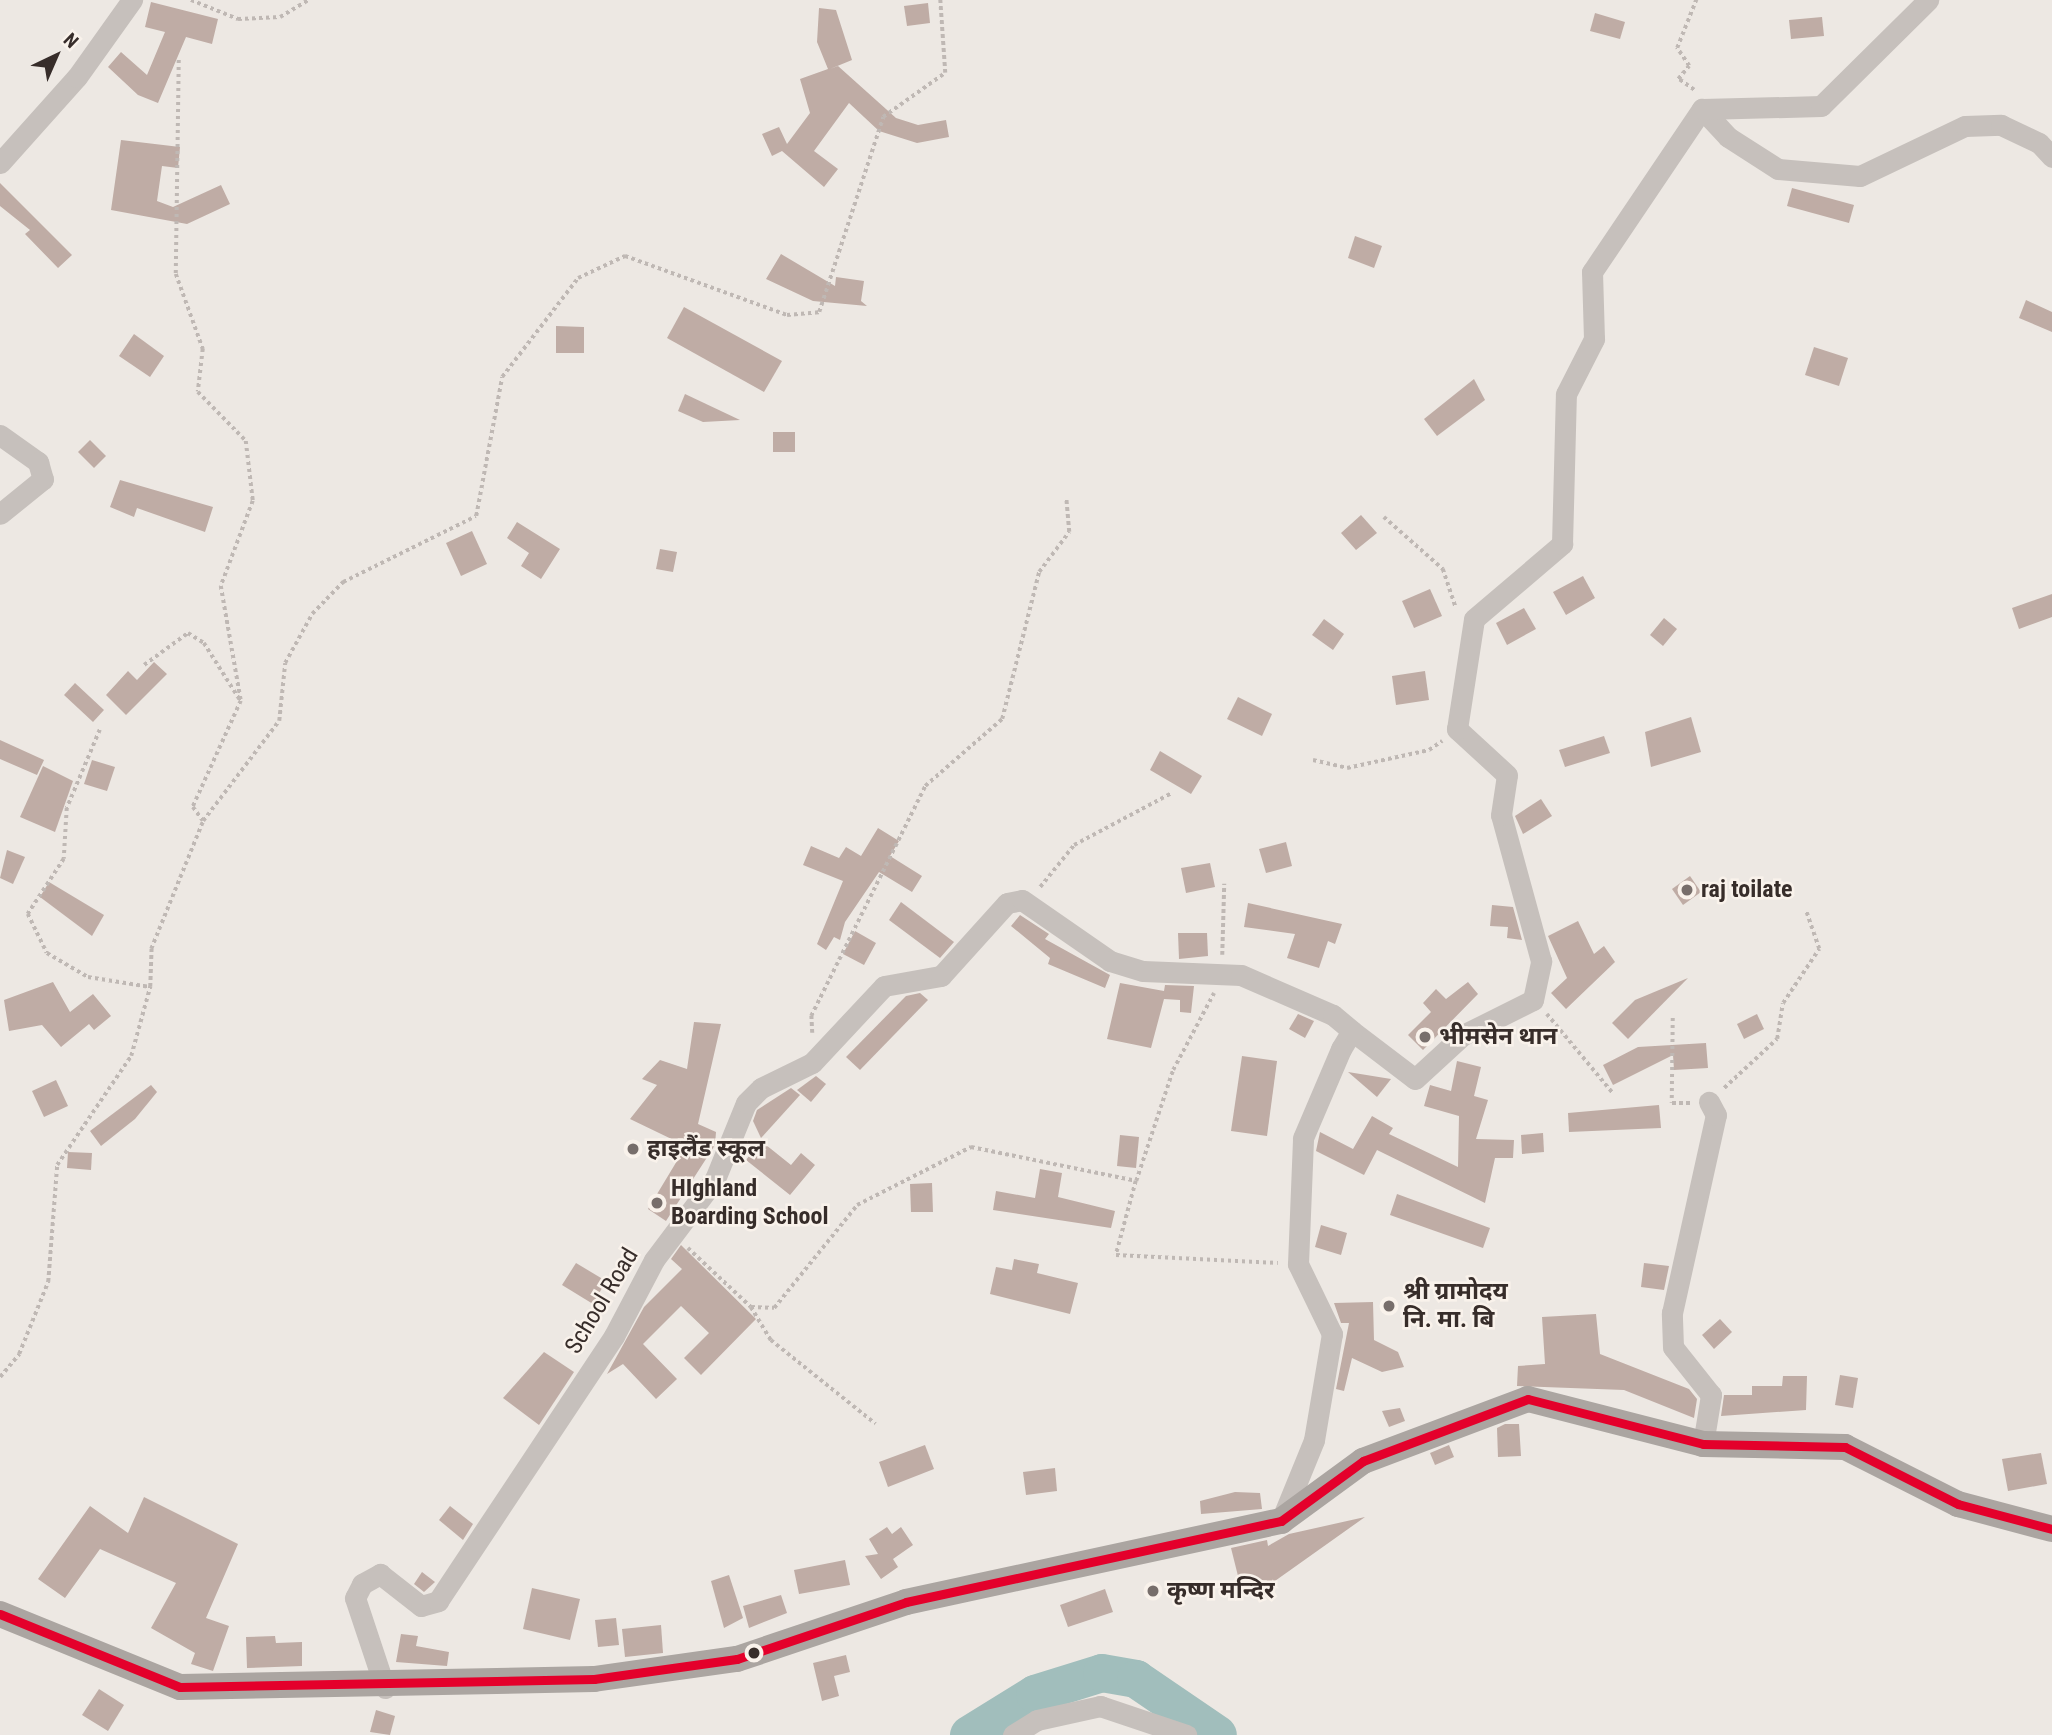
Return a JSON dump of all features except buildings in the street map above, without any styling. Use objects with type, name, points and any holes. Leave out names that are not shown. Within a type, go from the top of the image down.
[{"type":"main road","points":[[0,1614],[180,1687],[385,1688],[594,1679],[737,1660],[906,1602],[1281,1521],[1363,1461],[1528,1399],[1703,1444],[1846,1447],[1958,1504],[2052,1529]]},
{"type":"street","points":[[0,163],[77,76],[132,0]]},
{"type":"street","points":[[1709,107],[1821,106],[1928,0]]},
{"type":"street","points":[[1709,107],[1728,137],[1778,169],[1860,176],[1965,126],[2001,125],[2039,143],[2052,157]]},
{"type":"street","points":[[1022,900],[1110,961],[1143,971],[1221,972],[1333,1015],[1415,1079],[1464,1035],[1533,1000],[1541,961],[1501,814],[1507,775],[1457,729],[1474,619],[1562,544],[1566,394],[1594,339],[1592,272],[1709,107]]},
{"type":"street","points":[[0,435],[38,462],[43,479],[0,514]]},
{"type":"street","name":"School Road","points":[[385,1688],[355,1598],[362,1584],[380,1574],[421,1606],[438,1601],[614,1336],[654,1260],[676,1237],[715,1179],[746,1103],[761,1088],[812,1063],[884,986],[941,976],[1007,903],[1022,900]]},
{"type":"street","points":[[1281,1521],[1314,1440],[1332,1334],[1298,1264],[1303,1138],[1352,1031]]},
{"type":"street","points":[[1703,1444],[1711,1395],[1673,1347],[1672,1313],[1716,1115],[1709,1102]]},
{"type":"street","points":[[1013,1735],[1037,1720],[1100,1706],[1186,1735]]},
{"type":"path","points":[[191,0],[238,19],[280,17],[308,0]]},
{"type":"path","points":[[0,1377],[19,1354],[48,1282],[57,1165],[131,1056],[150,987],[151,949],[203,821],[279,721],[285,663],[312,614],[343,582],[476,516],[502,377],[578,278],[625,256],[787,315],[819,312],[883,117],[945,73],[940,0]]},
{"type":"path","points":[[1696,0],[1677,48],[1689,66],[1678,79],[1709,107]]},
{"type":"path","points":[[179,60],[176,274],[202,349],[198,392],[246,441],[253,501],[221,586],[241,701],[193,807],[203,821]]},
{"type":"path","points":[[812,1063],[811,1016],[925,786],[1002,719],[1039,572],[1069,532],[1066,500]]},
{"type":"path","points":[[1384,517],[1443,569],[1459,615],[1474,619]]},
{"type":"path","points":[[144,665],[167,642],[188,633],[204,643],[241,701]]},
{"type":"path","points":[[1313,760],[1347,768],[1429,750],[1457,729]]},
{"type":"path","points":[[100,730],[67,808],[64,859],[28,914],[47,953],[88,977],[150,987]]},
{"type":"path","points":[[1022,900],[1074,845],[1170,794]]},
{"type":"path","points":[[1224,884],[1221,972],[1205,1020],[1173,1070],[1136,1181],[1116,1255],[1298,1264]]},
{"type":"path","points":[[1672,1018],[1672,1103],[1709,1102],[1777,1039],[1783,1003],[1819,950],[1806,912]]},
{"type":"path","points":[[1533,1000],[1612,1092]]},
{"type":"path","points":[[751,1307],[774,1308],[857,1205],[971,1147],[1136,1181]]},
{"type":"path","points":[[676,1237],[751,1307],[771,1340],[876,1424]]},
{"type":"waterway","points":[[969,1735],[1035,1694],[1102,1673],[1136,1679],[1218,1735]]},
{"type":"transit line","points":[[0,1614],[180,1687],[594,1679],[737,1659],[906,1602],[1281,1521],[1363,1461],[1528,1399],[1703,1444],[1845,1447],[1958,1504],[2052,1529]]},
{"type":"place","name":"raj toilate","points":[[1687,890]]},
{"type":"place","name":"भीमसेन थान","points":[[1425,1037]]},
{"type":"place","name":"हाइलैंड स्कूल","points":[[633,1149]]},
{"type":"place","name":"HIghland Boarding School","points":[[657,1203]]},
{"type":"place","name":"श्री ग्रामोदय नि. मा. बि","points":[[1389,1306]]},
{"type":"place","name":"कृष्ण मन्दिर","points":[[1153,1591]]}]
